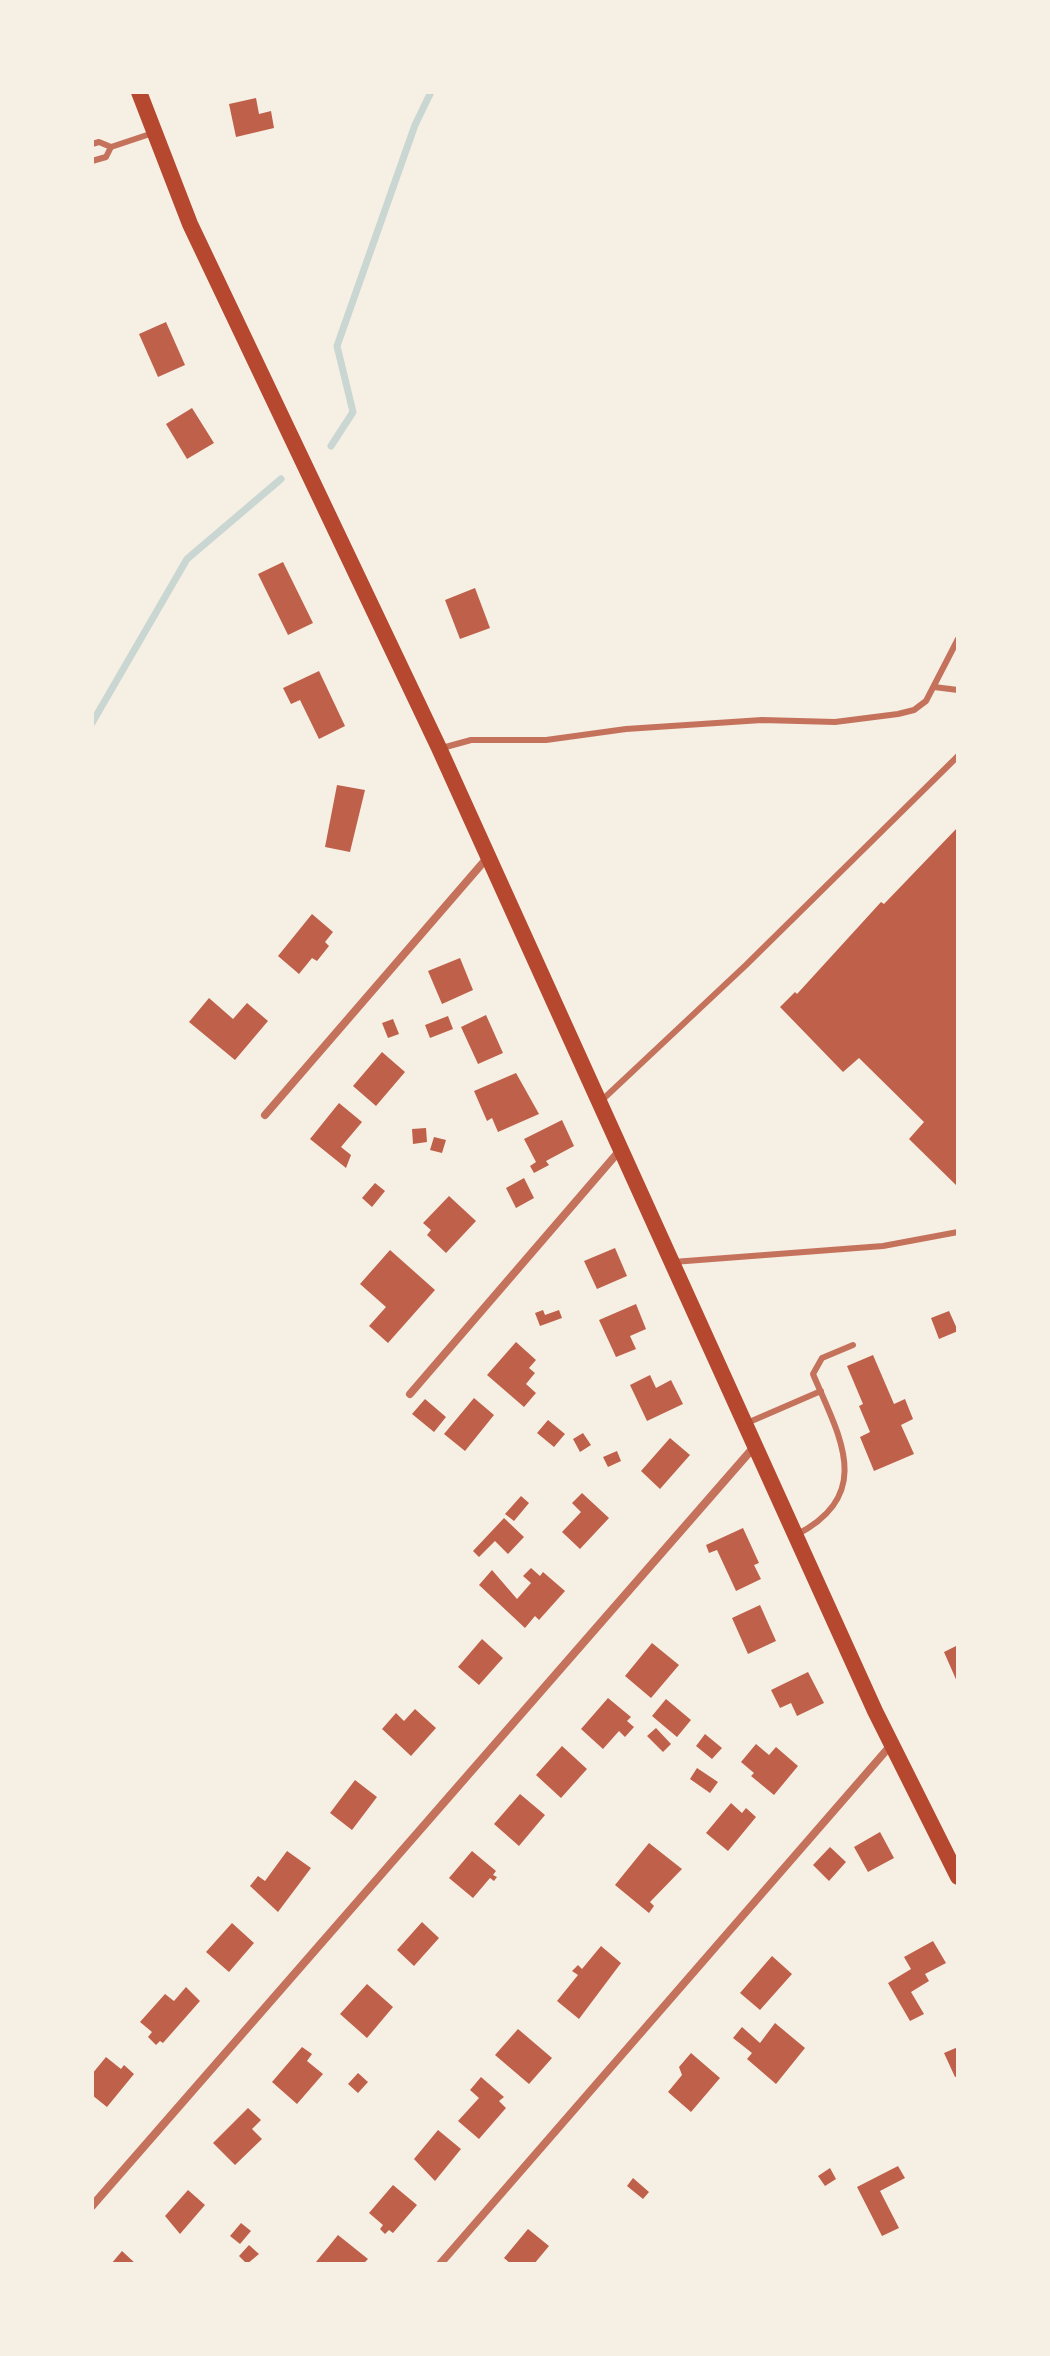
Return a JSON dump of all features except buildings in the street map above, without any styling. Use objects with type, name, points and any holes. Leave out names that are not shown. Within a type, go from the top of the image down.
[{"type":"main road","points":[[139,92],[153,133],[232,315],[439,748],[747,1423],[794,1536],[891,1745],[958,1877]]},
{"type":"street","points":[[265,1115],[488,857]]},
{"type":"street","points":[[410,1394],[621,1149]]},
{"type":"street","points":[[92,2206],[756,1445]]},
{"type":"street","points":[[440,2264],[891,1745]]},
{"type":"lane","points":[[92,144],[99,142],[111,147],[153,133]]},
{"type":"lane","points":[[92,161],[106,157],[111,147]]},
{"type":"lane","points":[[439,748],[471,740],[546,740],[626,729],[762,720],[835,722],[914,710],[926,701],[958,639]]},
{"type":"lane","points":[[934,687],[958,690]]},
{"type":"lane","points":[[600,1102],[746,965],[958,756]]},
{"type":"lane","points":[[673,1262],[883,1246],[958,1232]]},
{"type":"lane","points":[[794,1536],[815,1525],[844,1483],[846,1454],[813,1374],[817,1364],[853,1345]]},
{"type":"lane","points":[[747,1423],[821,1391]]},
{"type":"waterway","points":[[331,446],[353,412],[337,346],[415,125],[431,92]]},
{"type":"waterway","points":[[92,723],[187,559],[281,479]]}]
